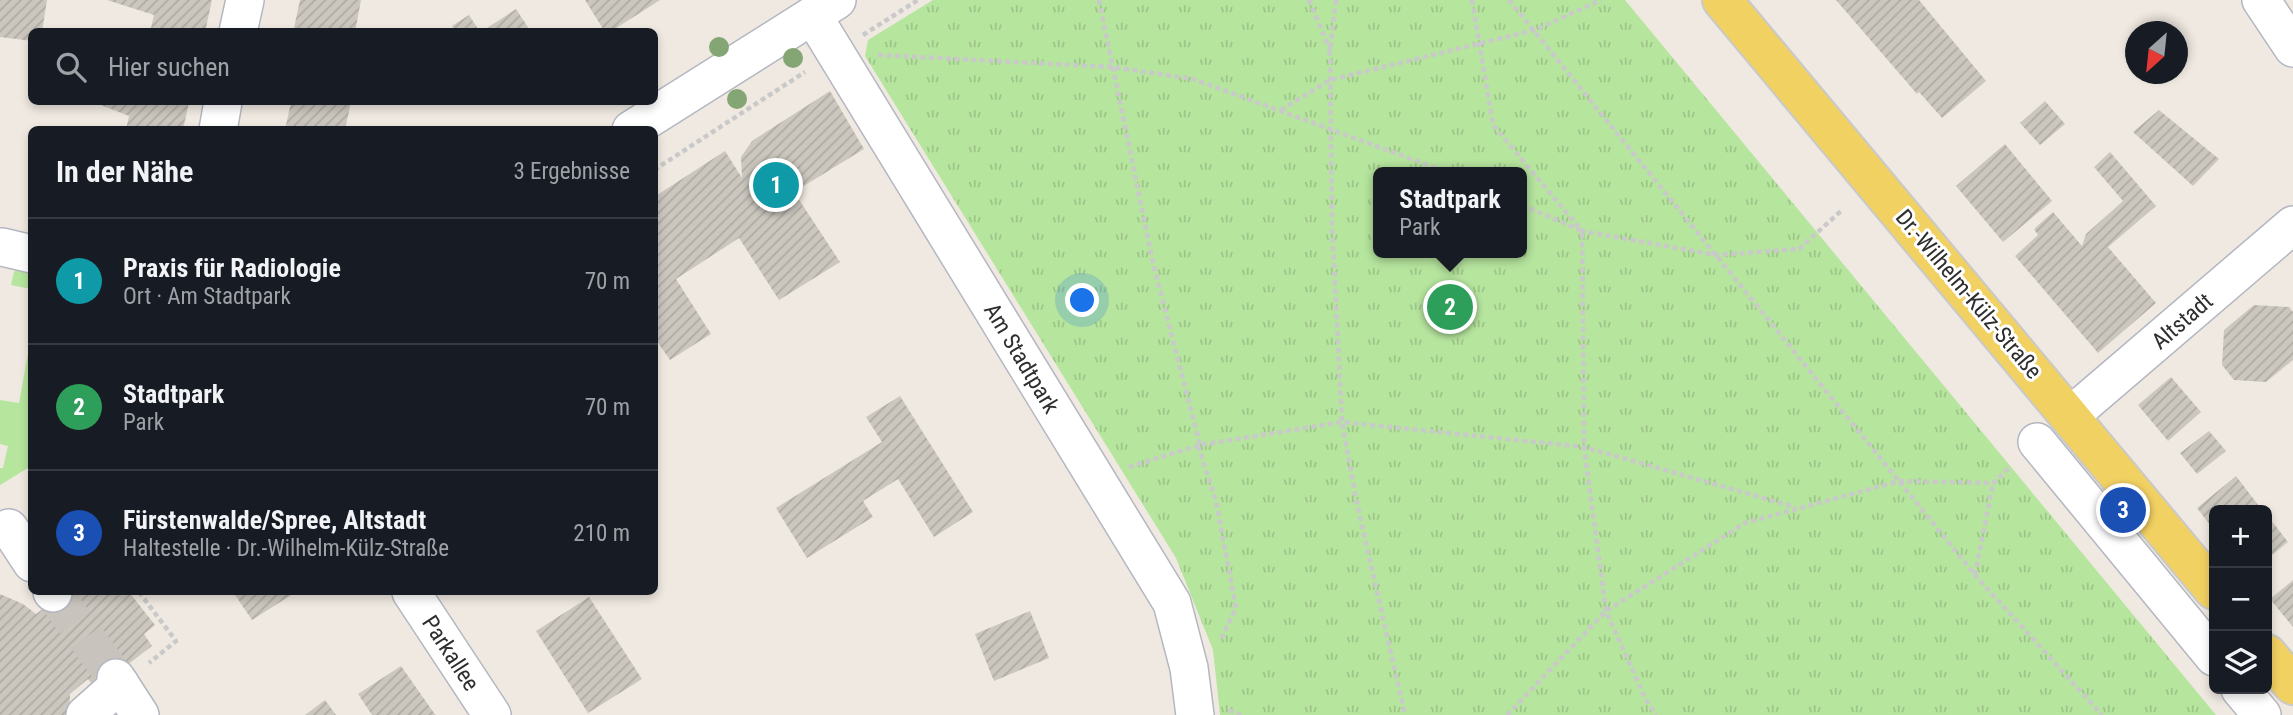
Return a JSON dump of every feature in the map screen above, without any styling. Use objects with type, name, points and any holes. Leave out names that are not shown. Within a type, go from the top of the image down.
[{"type":"main road","name":"Dr.-Wilhelm-Külz-Straße","points":[[1723,0],[2209,584]]},
{"type":"main road","points":[[2272,660],[2293,685]]},
{"type":"street","points":[[239,28],[245,0]]},
{"type":"street","points":[[2260,0],[2293,48]]},
{"type":"street","points":[[637,126],[825,8]]},
{"type":"street","name":"Am Stadtpark","points":[[825,8],[835,52],[1172,603],[1194,706]]},
{"type":"street","points":[[219,126],[222,105]]},
{"type":"street","name":"Altstadt","points":[[2070,416],[2293,225]]},
{"type":"street","points":[[2037,442],[2209,651]]},
{"type":"street","points":[[13,525],[28,555]]},
{"type":"street","name":"Parkallee","points":[[413,595],[492,715]]},
{"type":"street","points":[[85,715],[118,681],[140,715]]},
{"type":"street","points":[[2244,694],[2262,715]]},
{"type":"path","points":[[658,167],[918,0]]},
{"type":"path","points":[[1099,0],[1153,263],[1198,446],[1216,501],[1236,608],[1194,706]]},
{"type":"path","points":[[1309,0],[1330,51]]},
{"type":"path","points":[[1336,0],[1330,51],[1332,226],[1342,422],[1356,499],[1405,715]]},
{"type":"path","points":[[1472,0],[1493,125],[1582,232],[1584,447],[1606,611],[1645,698],[1656,715]]},
{"type":"path","points":[[1509,0],[1975,575],[2102,715]]},
{"type":"path","points":[[1281,111],[1331,80],[1535,30],[1601,0]]},
{"type":"path","points":[[835,52],[1112,67],[1193,79],[1434,167]]},
{"type":"path","points":[[1527,207],[1582,232],[1716,255],[1799,249],[1841,211]]},
{"type":"path","points":[[1095,477],[1198,446],[1342,422],[1584,447],[1795,507]]},
{"type":"path","points":[[1975,575],[1993,483],[2037,442]]},
{"type":"path","points":[[1507,715],[1606,611],[1745,523],[1795,507],[1900,481],[1993,483]]},
{"type":"path","points":[[118,681],[176,641],[141,595]]},
{"type":"green space","points":[[933,0],[1625,0],[2216,715],[1220,715],[1213,650],[1176,558],[865,56],[868,40]]},
{"type":"green space","points":[[21,266],[28,268],[28,288],[11,285],[14,272]]},
{"type":"green space","points":[[28,354],[28,468],[0,485],[0,468],[3,468],[8,446],[0,444],[0,400],[19,403]]},
{"type":"building","points":[[0,0],[47,0],[43,28],[28,28],[28,40],[0,37]]},
{"type":"building","points":[[107,0],[212,0],[206,28],[151,28],[154,15]]},
{"type":"building","points":[[300,0],[361,0],[356,28],[294,28]]},
{"type":"building","points":[[585,0],[660,0],[616,28],[602,28]]},
{"type":"building","points":[[1836,0],[1919,0],[1986,81],[1942,118],[1919,92],[1917,94]]},
{"type":"building","points":[[516,9],[528,28],[487,28]]},
{"type":"building","points":[[469,15],[477,28],[453,28],[452,26]]},
{"type":"building","points":[[830,91],[864,149],[794,192],[840,262],[779,300],[739,238],[676,279],[711,334],[670,360],[658,343],[658,194],[725,151],[742,178],[741,157],[752,141]]},
{"type":"building","points":[[2045,101],[2065,124],[2040,145],[2020,123]]},
{"type":"building","points":[[101,105],[188,105],[184,126],[127,126],[129,116]]},
{"type":"building","points":[[290,105],[350,105],[346,126],[286,126]]},
{"type":"building","points":[[2159,110],[2219,159],[2193,186],[2133,132]]},
{"type":"building","points":[[2005,144],[2052,201],[2003,242],[1956,186]]},
{"type":"building","points":[[2110,152],[2156,206],[2108,247],[2156,303],[2098,353],[2015,256],[2038,235],[2034,229],[2053,212],[2082,246],[2086,234],[2123,201],[2094,167]]},
{"type":"building","points":[[2254,305],[2289,307],[2293,312],[2293,360],[2266,382],[2234,380],[2222,365],[2224,330]]},
{"type":"building","points":[[2171,377],[2201,412],[2168,441],[2138,405]]},
{"type":"building","points":[[900,396],[973,512],[934,537],[898,479],[863,501],[873,517],[807,558],[776,508],[882,442],[866,417]]},
{"type":"building","points":[[2209,431],[2226,451],[2197,474],[2180,453]]},
{"type":"building","points":[[2236,476],[2258,505],[2209,505],[2209,524],[2197,508]]},
{"type":"building","points":[[2272,521],[2288,542],[2272,555]]},
{"type":"building","points":[[2293,580],[2293,627],[2272,601],[2272,597]]},
{"type":"building","points":[[0,594],[23,604],[36,614],[61,595],[131,595],[155,625],[144,634],[152,646],[96,689],[88,679],[70,694],[69,715],[0,715]]},
{"type":"building","points":[[235,595],[291,595],[252,620]]},
{"type":"building","points":[[589,597],[642,679],[588,713],[536,631]]},
{"type":"building","points":[[1030,611],[1049,658],[994,681],[975,634]]},
{"type":"building","points":[[401,666],[436,715],[372,715],[358,694]]},
{"type":"building","points":[[325,700],[336,715],[305,715]]},
{"type":"tunnel","points":[[54,595],[116,678]]},
{"type":"place","name":"Praxis für Radiologie","points":[[776,185]]},
{"type":"place","name":"Stadtpark","points":[[1450,307]]},
{"type":"place","name":"Fürstenwalde/Spree, Altstadt","points":[[2123,510]]}]
